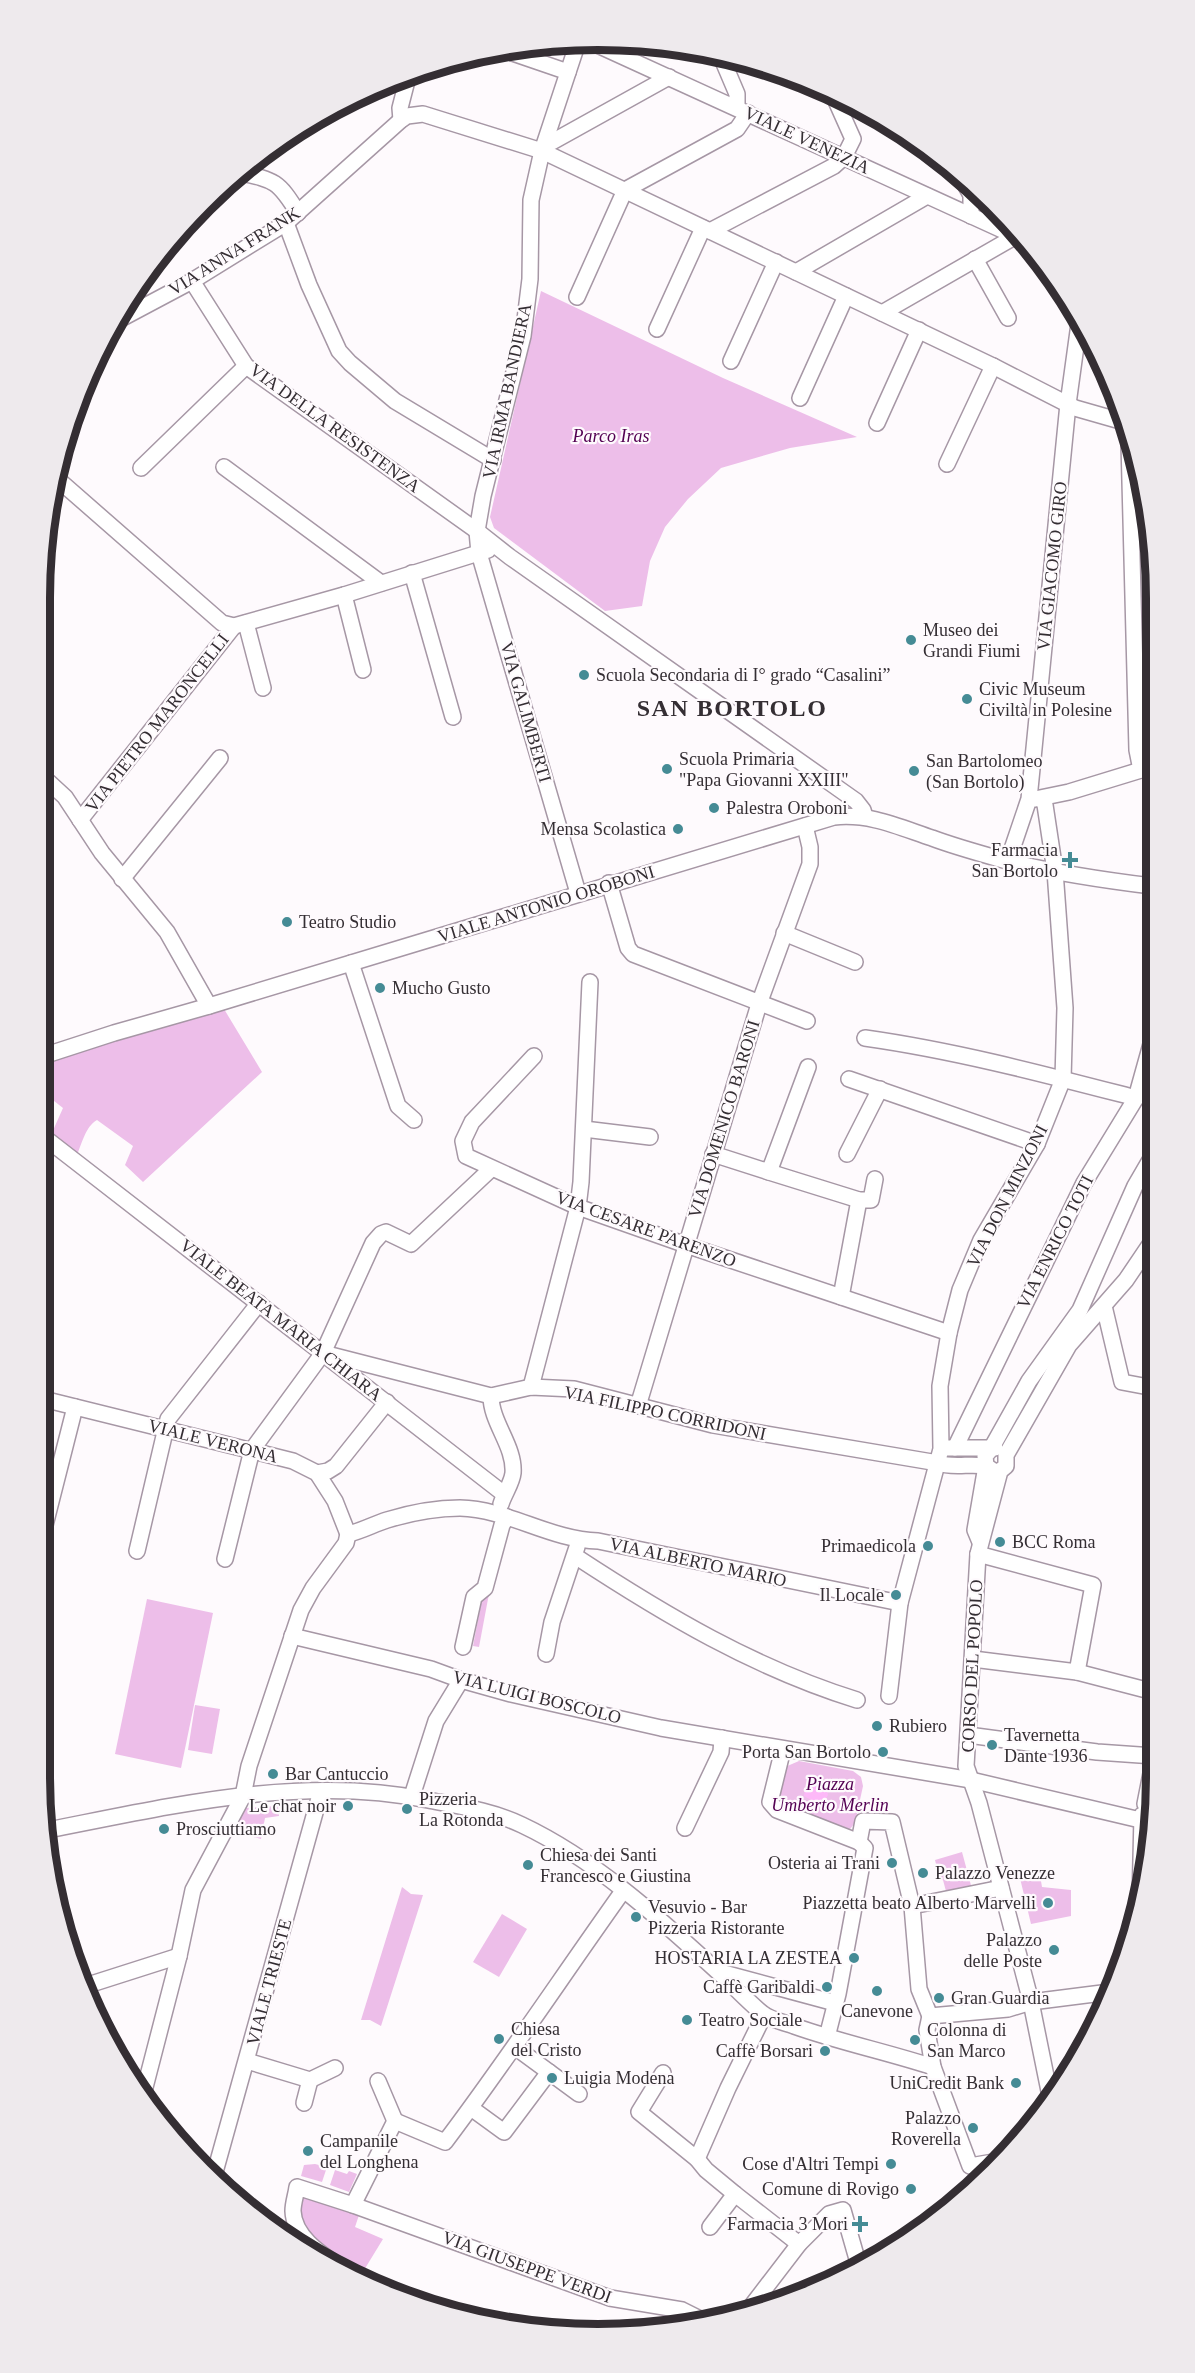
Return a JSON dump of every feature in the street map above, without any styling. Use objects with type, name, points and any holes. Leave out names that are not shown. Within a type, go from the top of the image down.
[{"type":"street","name":"VIALE VENEZIA","points":[[610,50],[1006,232]]},
{"type":"street","name":"VIA IRMA BANDIERA","points":[[477,531],[523,336],[530,279],[531,200],[543,147],[575,51]]},
{"type":"street","points":[[519,55],[568,72]]},
{"type":"street","points":[[577,297],[625,190],[737,129],[742,111],[725,65]]},
{"type":"street","points":[[543,147],[669,77]]},
{"type":"street","points":[[406,84],[400,108],[400,120],[415,114],[435,116],[543,147],[625,190],[919,330],[1068,404],[1085,412],[1116,420]]},
{"type":"street","points":[[657,329],[706,229],[834,166],[844,157],[853,139],[838,105]]},
{"type":"street","name":"VIA ANNA FRANK","points":[[128,315],[192,281],[286,223],[400,120]]},
{"type":"street","points":[[249,175],[261,177],[283,189],[298,213]]},
{"type":"street","points":[[796,272],[927,196]]},
{"type":"street","points":[[970,196],[971,216]]},
{"type":"street","points":[[286,223],[314,296],[339,351],[395,401],[493,460]]},
{"type":"street","points":[[882,313],[975,259],[1014,241]]},
{"type":"street","points":[[975,259],[1008,318]]},
{"type":"street","points":[[731,361],[776,262]]},
{"type":"street","name":"VIA DELLA RESISTENZA","points":[[192,281],[246,366],[506,554],[856,801],[865,817]]},
{"type":"street","points":[[800,398],[846,296]]},
{"type":"street","points":[[877,423],[919,330]]},
{"type":"street","name":"VIA GIACOMO GIRO","points":[[1008,861],[1035,799],[1068,404],[1078,334]]},
{"type":"street","points":[[141,468],[246,366]]},
{"type":"street","points":[[947,464],[993,366]]},
{"type":"street","points":[[224,467],[381,583]]},
{"type":"street","points":[[1130,468],[1137,750],[1146,768]]},
{"type":"street","points":[[62,483],[222,623],[240,624],[412,573],[481,559],[494,560],[506,554]]},
{"type":"street","name":"VIA GALIMBERTI","points":[[477,531],[481,559],[578,893]]},
{"type":"street","points":[[412,573],[453,717]]},
{"type":"street","points":[[344,595],[363,670]]},
{"type":"street","points":[[240,624],[263,688]]},
{"type":"street","name":"VIA PIETRO MARONCELLI","points":[[80,819],[240,624]]},
{"type":"street","points":[[122,879],[220,758]]},
{"type":"street","points":[[1035,799],[1146,770]]},
{"type":"street","name":"VIA PIETRO MARONCELLI","points":[[50,783],[65,797],[122,879],[167,932],[209,1006]]},
{"type":"street","name":"VIA GIACOMO GIRO","points":[[1035,799],[1045,805],[1055,871]]},
{"type":"street","name":"VIALE ANTONIO OROBONI","points":[[50,1054],[114,1032],[209,1006],[609,883],[834,817],[875,818],[1008,861],[1146,885]]},
{"type":"street","name":"VIA DOMENICO BARONI","points":[[638,1406],[759,1004],[810,864],[810,847],[805,826]]},
{"type":"street","name":"VIA DON MINZONI","points":[[945,1453],[940,1386],[949,1333],[960,1290],[981,1240],[1037,1144],[1063,1079],[1065,1008],[1055,871]]},
{"type":"street","points":[[609,883],[628,948],[633,954],[759,1004]]},
{"type":"street","points":[[784,933],[855,962]]},
{"type":"street","points":[[351,963],[398,1106],[414,1120]]},
{"type":"street","points":[[531,1387],[578,1207],[584,1129],[590,982]]},
{"type":"street","name":"VIA DOMENICO BARONI","points":[[759,1004],[807,1021]]},
{"type":"street","points":[[866,1038],[906,1044],[1063,1079],[1136,1098]]},
{"type":"street","name":"VIA CESARE PARENZO","points":[[534,1056],[472,1122],[464,1141],[466,1156],[578,1207],[949,1333]]},
{"type":"street","name":"VIA ENRICO TOTI","points":[[945,1453],[1084,1183],[1136,1098],[1146,1062]]},
{"type":"street","points":[[769,1172],[808,1067]]},
{"type":"street","points":[[849,1079],[1037,1144]]},
{"type":"street","points":[[847,1154],[880,1089]]},
{"type":"street","points":[[584,1129],[650,1137]]},
{"type":"street","name":"VIALE BEATA MARIA CHIARA","points":[[50,1142],[504,1494]]},
{"type":"street","points":[[713,1154],[859,1200],[871,1200],[875,1179]]},
{"type":"street","name":"CORSO DEL POPOLO","points":[[1048,2087],[1031,2002],[972,1780],[966,1766],[979,1548],[986,1531],[993,1469],[985,1456],[1029,1381],[1080,1310],[1134,1186],[1146,1166]]},
{"type":"street","points":[[225,1559],[252,1450],[324,1353],[373,1243],[381,1234],[387,1232],[411,1244],[491,1169]]},
{"type":"street","points":[[841,1297],[859,1200]]},
{"type":"street","name":"CORSO DEL POPOLO","points":[[993,1469],[1007,1462],[1006,1455],[1069,1345],[1126,1280],[1146,1250]]},
{"type":"street","points":[[137,1551],[168,1419],[259,1303]]},
{"type":"street","points":[[1104,1306],[1122,1382],[1146,1386]]},
{"type":"street","name":"VIA FILIPPO CORRIDONI","points":[[324,1353],[491,1396],[531,1387],[574,1389],[713,1425],[945,1453]]},
{"type":"street","points":[[463,1647],[474,1597],[485,1588],[502,1526],[504,1494],[513,1472],[508,1448],[495,1418],[491,1396]]},
{"type":"street","name":"VIALE VERONA","points":[[50,1401],[293,1461],[317,1473]]},
{"type":"street","points":[[146,2085],[179,1956],[193,1890],[243,1796],[249,1766],[301,1610],[312,1588],[346,1543],[348,1534],[335,1501],[317,1473],[328,1471],[336,1466],[387,1402]]},
{"type":"street","points":[[50,1505],[75,1407]]},
{"type":"street","points":[[945,1453],[998,1448],[1006,1455]]},
{"type":"street","points":[[945,1453],[947,1467],[993,1469]]},
{"type":"street","points":[[889,1696],[900,1603],[945,1453]]},
{"type":"street","name":"VIA ALBERTO MARIO","points":[[348,1534],[386,1520],[422,1511],[461,1508],[503,1516],[579,1541],[609,1543],[900,1603]]},
{"type":"street","points":[[546,1654],[552,1622],[579,1541]]},
{"type":"street","name":"CORSO DEL POPOLO","points":[[979,1548],[1093,1585],[1077,1672]]},
{"type":"street","points":[[575,1556],[696,1632],[812,1686],[857,1700]]},
{"type":"street","name":"VIA LUIGI BOSCOLO","points":[[292,1636],[431,1669],[461,1680],[661,1728],[783,1749]]},
{"type":"street","points":[[973,1659],[1077,1672],[1146,1690]]},
{"type":"street","points":[[412,1796],[436,1721],[461,1680]]},
{"type":"street","points":[[968,1735],[1097,1752],[1146,1754]]},
{"type":"street","points":[[685,1828],[721,1752],[722,1738]]},
{"type":"street","points":[[827,2037],[836,2003],[865,1848],[859,1842],[777,1810],[770,1802],[783,1749],[972,1780],[1144,1816]]},
{"type":"street","points":[[53,1829],[243,1796],[321,1791],[412,1796],[466,1807],[521,1824],[571,1853],[623,1891],[718,1972],[764,2015],[827,2037],[933,2067]]},
{"type":"street","name":"VIALE TRIESTE","points":[[216,2169],[321,1791]]},
{"type":"street","points":[[859,1842],[863,1821],[892,1822],[912,1906],[919,1989],[930,2016],[927,2030],[933,2067],[969,2166],[985,2163]]},
{"type":"street","points":[[912,1906],[1001,1888]]},
{"type":"street","points":[[378,2081],[395,2121],[445,2142],[515,2047],[623,1891]]},
{"type":"street","points":[[91,1984],[179,1956]]},
{"type":"street","points":[[718,1972],[836,2003]]},
{"type":"street","points":[[930,2016],[1008,2009],[1031,2002],[1100,1993]]},
{"type":"street","points":[[697,2159],[728,2088],[764,2015]]},
{"type":"street","points":[[515,2047],[579,2094]]},
{"type":"street","points":[[247,2061],[310,2080],[335,2068]]},
{"type":"street","points":[[471,2108],[504,2132],[549,2072]]},
{"type":"street","points":[[663,2073],[639,2112],[697,2159],[706,2170],[735,2194],[799,2244]]},
{"type":"street","points":[[304,2103],[310,2080]]},
{"type":"street","points":[[353,2205],[395,2121]]},
{"type":"street","name":"VIA GIUSEPPE VERDI","points":[[305,2239],[295,2222],[293,2209],[297,2187],[610,2298],[682,2310],[692,2315]]},
{"type":"street","points":[[710,2227],[735,2194]]},
{"type":"street","points":[[756,2300],[799,2244],[829,2214],[843,2210],[857,2258]]},
{"type":"green space","name":"Parco Iras","points":[[541,291],[723,378],[857,437],[790,448],[721,468],[688,499],[665,527],[650,561],[642,606],[605,611],[494,528],[490,517]]},
{"type":"green space","points":[[224,1009],[262,1072],[143,1182],[125,1165],[133,1146],[97,1120],[87,1131],[77,1155],[51,1135],[63,1108],[50,1098],[50,1061]]},
{"type":"green space","points":[[505,1531],[479,1647],[473,1646],[482,1599]]},
{"type":"green space","points":[[147,1599],[213,1613],[181,1768],[115,1754]]},
{"type":"green space","points":[[195,1705],[220,1709],[212,1754],[188,1750]]},
{"type":"green space","name":"Piazza Umberto Merlin","points":[[799,1761],[853,1771],[861,1777],[863,1786],[855,1823],[850,1829],[780,1805],[777,1801],[785,1767]]},
{"type":"green space","points":[[278,1806],[279,1816],[265,1818],[261,1839],[228,1830],[245,1808]]},
{"type":"green space","points":[[962,1852],[972,1889],[947,1895],[943,1880],[939,1881],[934,1866],[935,1860]]},
{"type":"green space","name":"Piazzetta beato Alberto Marvelli","points":[[1039,1869],[1042,1887],[1071,1890],[1071,1916],[1031,1924],[1019,1874]]},
{"type":"green space","points":[[402,1887],[411,1894],[423,1895],[381,2026],[370,2020],[361,2020]]},
{"type":"green space","points":[[502,1914],[527,1929],[499,1977],[473,1962]]},
{"type":"green space","points":[[315,2164],[327,2167],[322,2182],[301,2176],[304,2165]]},
{"type":"green space","points":[[335,2170],[357,2174],[349,2192],[330,2185]]},
{"type":"green space","points":[[300,2195],[359,2215],[355,2227],[383,2239],[364,2271],[333,2255],[314,2242],[299,2220]]},
{"type":"shaded area","points":[[811,1784],[826,1788],[828,1795],[824,1800],[817,1801],[804,1796],[805,1787]]},
{"type":"place","name":"Museo dei Grandi Fiumi","points":[[911,640]]},
{"type":"place","name":"Scuola Secondaria di I° grado “Casalini”","points":[[584,675]]},
{"type":"place","name":"Civic Museum Civiltà in Polesine","points":[[967,699]]},
{"type":"place","name":"Scuola Primaria \"Papa Giovanni XXIII\"","points":[[667,769]]},
{"type":"place","name":"San Bartolomeo (San Bortolo)","points":[[914,771]]},
{"type":"place","name":"Palestra Oroboni","points":[[714,808]]},
{"type":"place","name":"Mensa Scolastica","points":[[678,829]]},
{"type":"place","name":"Farmacia San Bortolo","points":[[1070,860]]},
{"type":"place","name":"Teatro Studio","points":[[287,922]]},
{"type":"place","name":"Mucho Gusto","points":[[380,988]]},
{"type":"place","name":"BCC Roma","points":[[1000,1542]]},
{"type":"place","name":"Primaedicola","points":[[928,1546]]},
{"type":"place","name":"Il Locale","points":[[896,1595]]},
{"type":"place","name":"Rubiero","points":[[877,1726]]},
{"type":"place","name":"Tavernetta Dante 1936","points":[[992,1745]]},
{"type":"place","name":"Porta San Bortolo","points":[[883,1752]]},
{"type":"place","name":"Bar Cantuccio","points":[[273,1774]]},
{"type":"place","name":"Le chat noir","points":[[348,1806]]},
{"type":"place","name":"Pizzeria La Rotonda","points":[[407,1809]]},
{"type":"place","name":"Prosciuttiamo","points":[[164,1829]]},
{"type":"place","name":"Osteria ai Trani","points":[[892,1863]]},
{"type":"place","name":"Chiesa dei Santi Francesco e Giustina","points":[[528,1865]]},
{"type":"place","name":"Palazzo Venezze","points":[[923,1873]]},
{"type":"place","name":"Piazzetta beato Alberto Marvelli","points":[[1048,1903]]},
{"type":"place","name":"Vesuvio - Bar Pizzeria Ristorante","points":[[636,1917]]},
{"type":"place","name":"Palazzo delle Poste","points":[[1054,1950]]},
{"type":"place","name":"HOSTARIA LA ZESTEA","points":[[854,1958]]},
{"type":"place","name":"Caffè Garibaldi","points":[[827,1987]]},
{"type":"place","name":"Canevone","points":[[877,1991]]},
{"type":"place","name":"Gran Guardia","points":[[939,1998]]},
{"type":"place","name":"Teatro Sociale","points":[[687,2020]]},
{"type":"place","name":"Chiesa del Cristo","points":[[499,2039]]},
{"type":"place","name":"Colonna di San Marco","points":[[915,2040]]},
{"type":"place","name":"Caffè Borsari","points":[[825,2051]]},
{"type":"place","name":"Luigia Modena","points":[[552,2078]]},
{"type":"place","name":"UniCredit Bank","points":[[1016,2083]]},
{"type":"place","name":"Palazzo Roverella","points":[[973,2128]]},
{"type":"place","name":"Campanile del Longhena","points":[[308,2151]]},
{"type":"place","name":"Cose d'Altri Tempi","points":[[891,2164]]},
{"type":"place","name":"Comune di Rovigo","points":[[911,2189]]},
{"type":"place","name":"Farmacia 3 Mori","points":[[860,2224]]},
{"type":"district","name":"SAN BORTOLO","points":[[732,708]]}]
